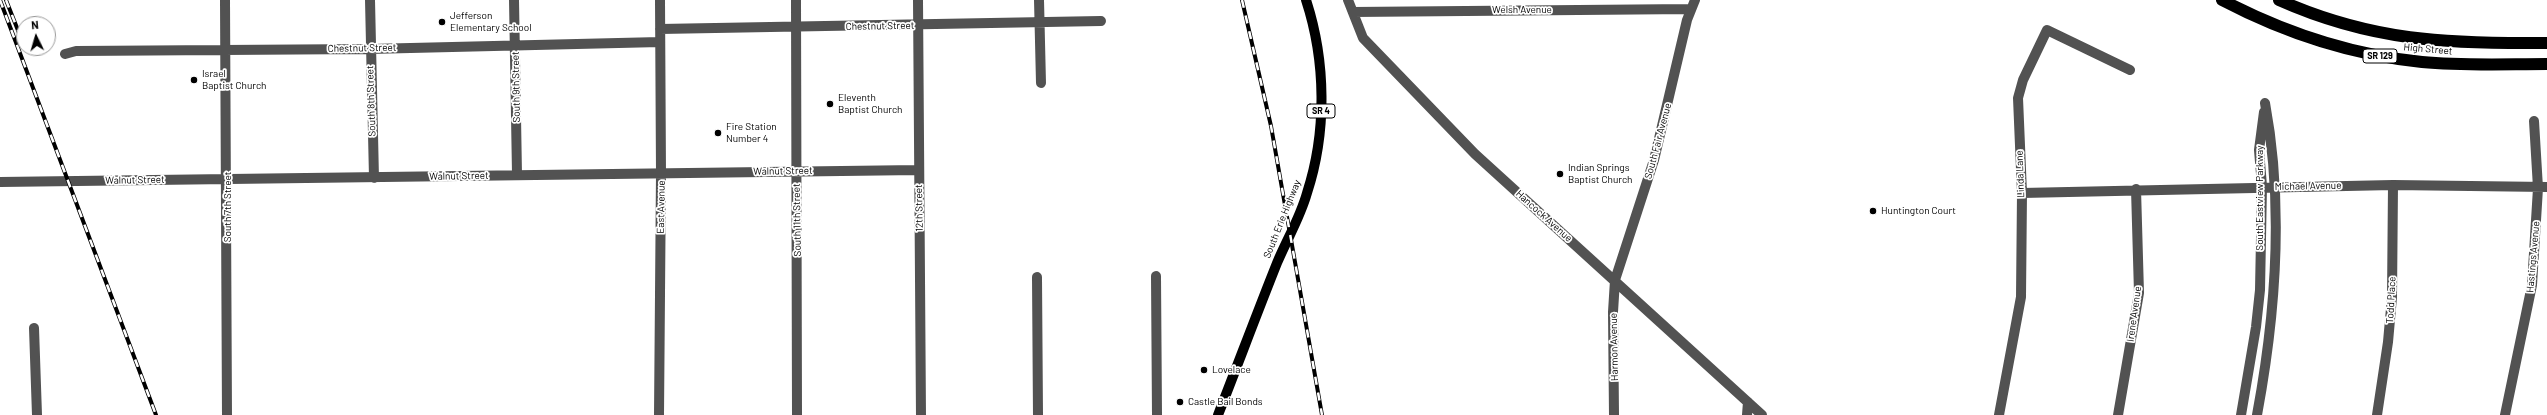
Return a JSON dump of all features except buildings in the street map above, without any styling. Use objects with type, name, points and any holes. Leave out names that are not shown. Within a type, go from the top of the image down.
[{"type":"highway","name":"High Street","points":[[2222,0],[2306,36],[2361,52],[2450,64],[2547,64]]},
{"type":"highway","name":"High Street","points":[[2279,0],[2303,11],[2387,35],[2453,42],[2547,43]]},
{"type":"main road","name":"South Erie Highway","points":[[1218,415],[1278,262],[1307,194],[1317,159],[1321,128],[1320,77],[1313,29],[1306,0]]},
{"type":"street","name":"South 7th Street","points":[[225,0],[228,180],[228,415]]},
{"type":"street","name":"South 8th Street","points":[[370,0],[369,49],[374,178]]},
{"type":"street","name":"South 9th Street","points":[[514,0],[517,174]]},
{"type":"street","name":"East Avenue","points":[[659,415],[661,173],[660,0]]},
{"type":"street","name":"South 11th Street","points":[[796,0],[797,415]]},
{"type":"street","name":"12th Street","points":[[918,0],[918,170],[921,415]]},
{"type":"street","points":[[1039,0],[1041,83]]},
{"type":"street","name":"Hancock Avenue","points":[[1348,0],[1364,38],[1475,154],[1762,415]]},
{"type":"street","points":[[1504,0],[1508,10]]},
{"type":"street","name":"Welsh Avenue","points":[[1353,12],[1693,5]]},
{"type":"street","name":"South Fair Avenue","points":[[1615,280],[1657,148],[1693,5]]},
{"type":"street","name":"Chestnut Street","points":[[660,29],[1039,24],[1101,21]]},
{"type":"street","name":"Linda Lane","points":[[1999,415],[2021,298],[2022,193],[2018,98],[2023,80],[2047,30],[2130,70]]},
{"type":"street","name":"Chestnut Street","points":[[65,54],[76,50],[369,49],[660,42]]},
{"type":"street","name":"South Eastview Parkway","points":[[2241,415],[2257,320],[2262,186],[2259,150],[2265,102],[2273,145],[2275,186],[2274,296],[2265,369],[2257,415]]},
{"type":"street","name":"Hastings Avenue","points":[[2505,415],[2532,285],[2543,188],[2534,121]]},
{"type":"street","name":"Walnut Street","points":[[0,182],[374,178],[517,174],[918,170]]},
{"type":"street","name":"Michael Avenue","points":[[2022,193],[2262,186],[2393,185],[2543,188]]},
{"type":"street","name":"Todd Place","points":[[2377,415],[2388,342],[2391,305],[2393,185]]},
{"type":"street","name":"Irene Avenue","points":[[2118,415],[2139,293],[2136,189]]},
{"type":"street","points":[[1156,276],[1157,415]]},
{"type":"street","points":[[1037,277],[1038,415]]},
{"type":"street","name":"Harmon Avenue","points":[[1614,415],[1613,312],[1615,280]]},
{"type":"street","points":[[34,328],[38,415]]},
{"type":"street","points":[[1747,415],[1748,402]]},
{"type":"railway","points":[[0,0],[156,415]]},
{"type":"railway","points":[[6,0],[16,25]]},
{"type":"railway","points":[[1242,0],[1271,126],[1322,415]]},
{"type":"place","name":"Jefferson Elementary School","points":[[442,22]]},
{"type":"place","name":"Israel Baptist Church","points":[[194,80]]},
{"type":"place","name":"Eleventh Baptist Church","points":[[830,104]]},
{"type":"place","name":"Fire Station Number 4","points":[[718,133]]},
{"type":"place","name":"Indian Springs Baptist Church","points":[[1560,174]]},
{"type":"place","name":"Huntington Court","points":[[1873,211]]},
{"type":"place","name":"Lovelace","points":[[1204,370]]},
{"type":"place","name":"Castle Bail Bonds","points":[[1180,402]]}]
